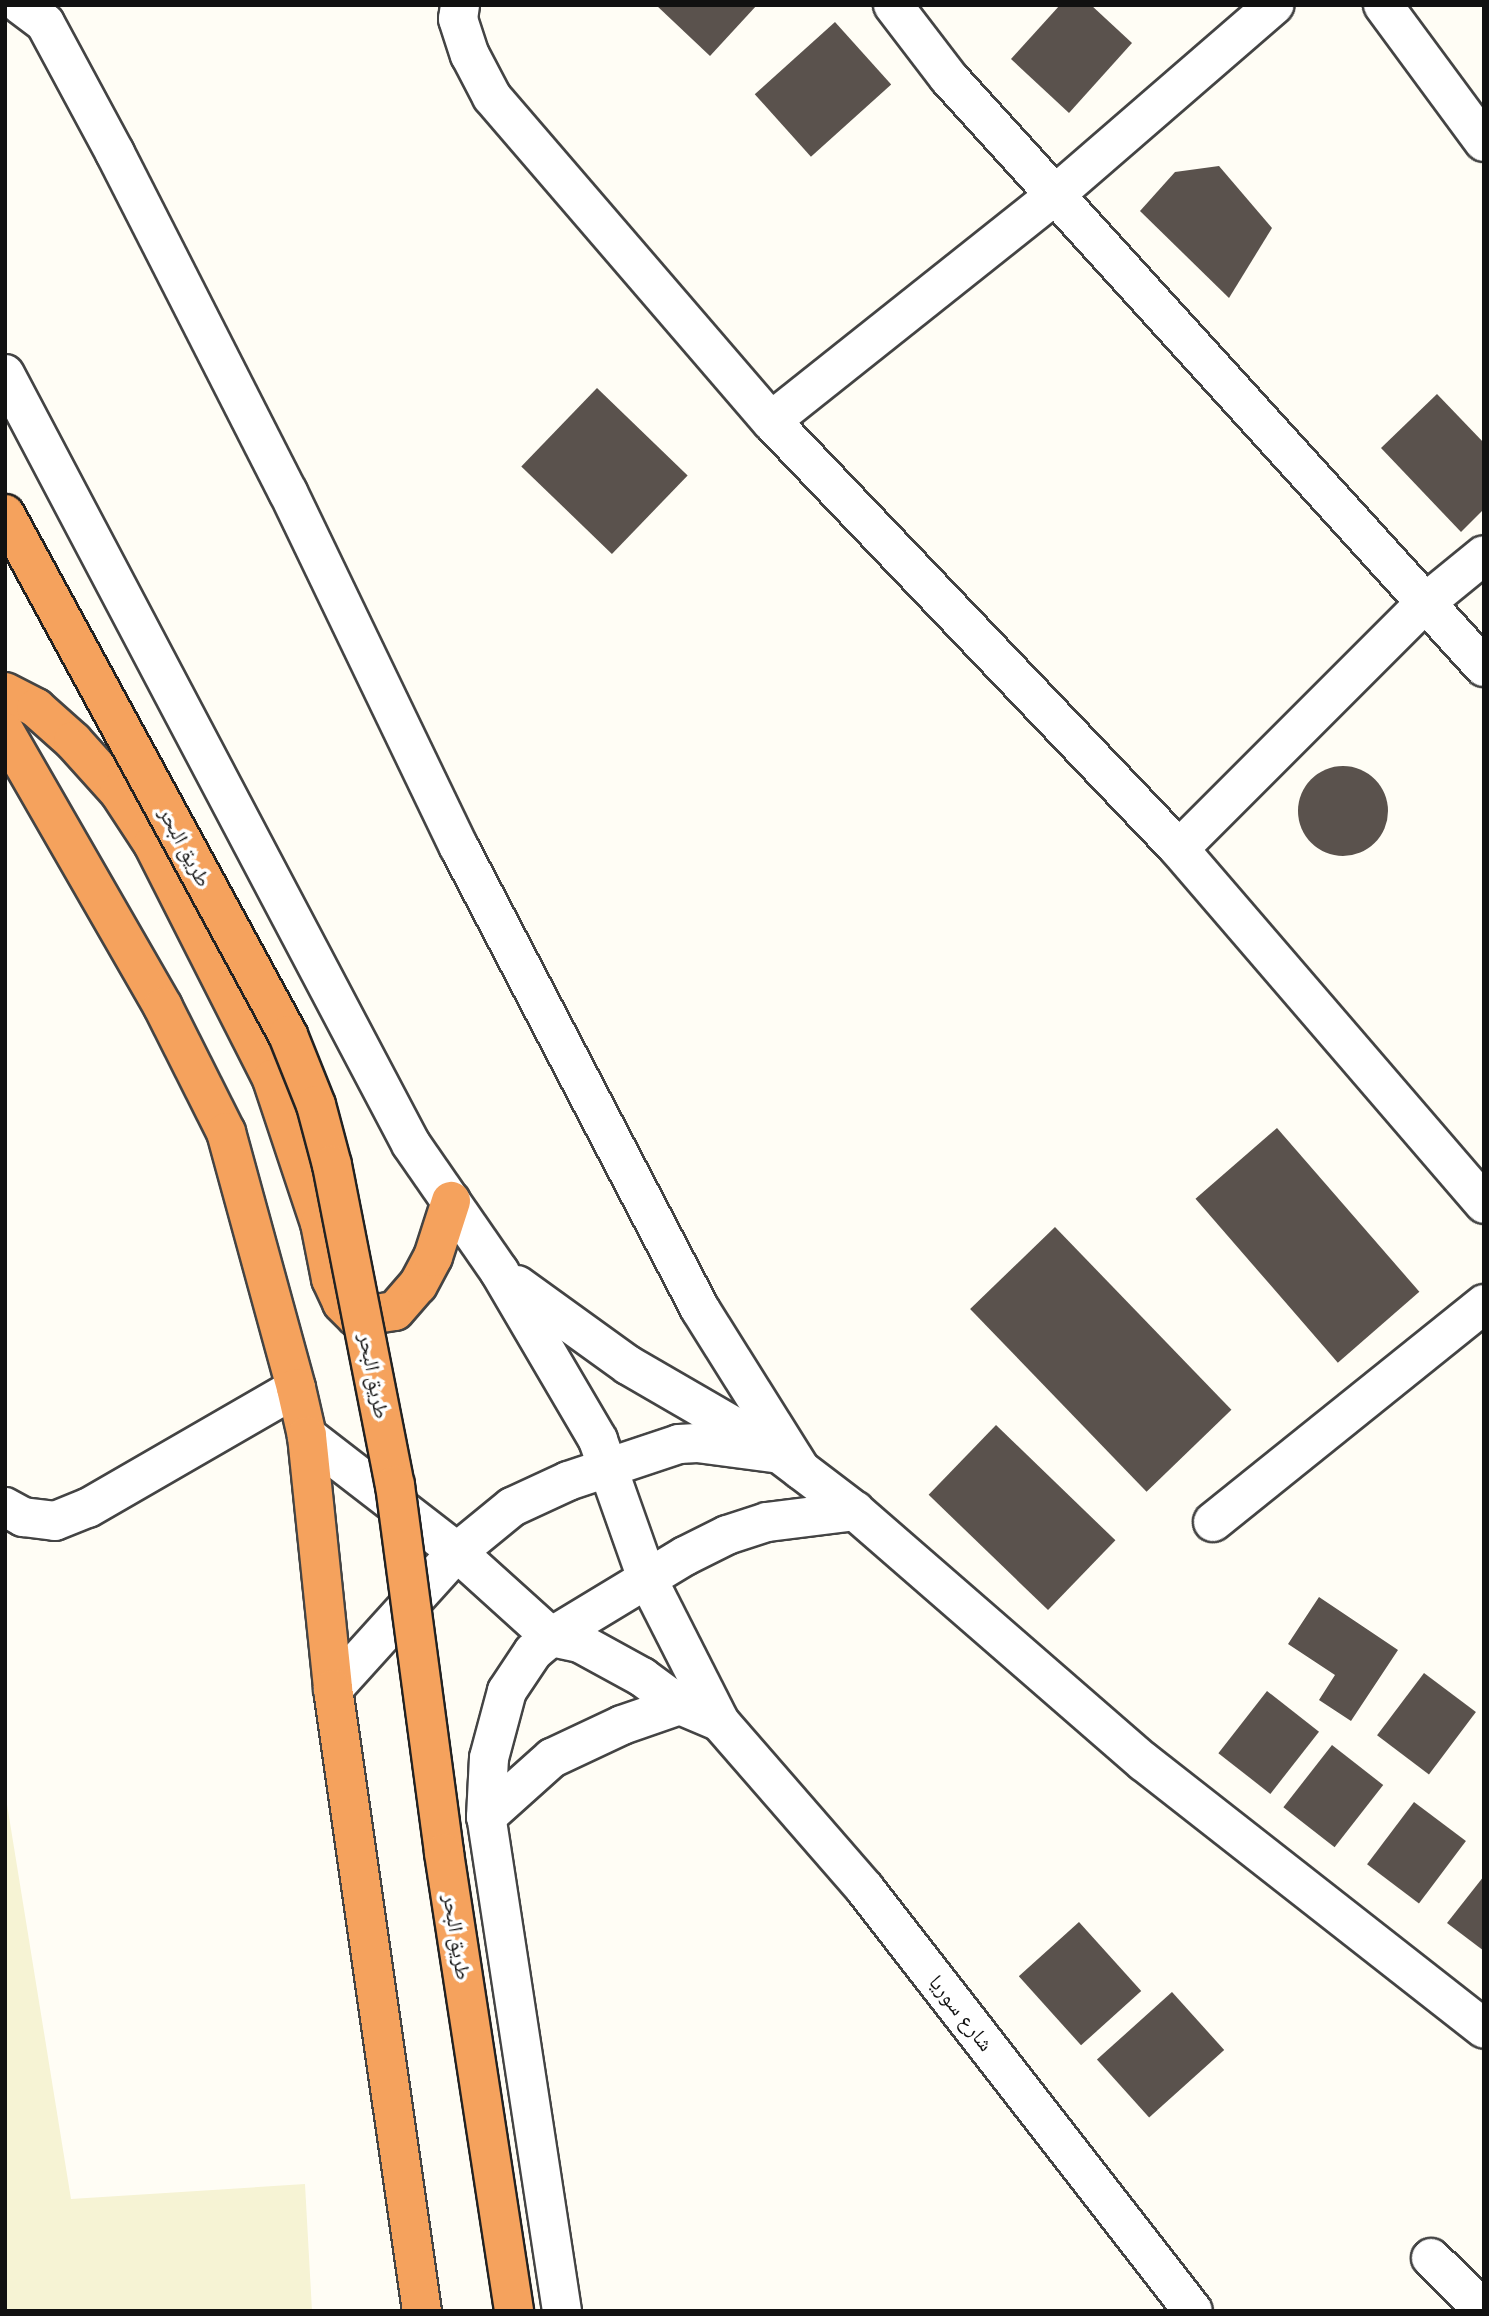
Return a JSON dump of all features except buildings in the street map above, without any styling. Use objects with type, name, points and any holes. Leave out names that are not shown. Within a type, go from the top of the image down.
[{"type":"highway","name":"طريق البحر","points":[[5,514],[288,1035],[316,1105],[332,1165],[395,1485],[444,1853],[514,2311]]},
{"type":"highway","points":[[5,692],[36,708],[73,741],[119,792],[153,844],[272,1079],[317,1211],[331,1279],[342,1303],[355,1317],[395,1311],[418,1285],[433,1257],[451,1201]]},
{"type":"highway","points":[[5,732],[163,1007],[226,1132],[296,1388],[307,1436],[333,1689],[422,2311]]},
{"type":"street","points":[[21,5],[45,23],[97,118],[288,492],[459,847],[687,1285],[790,1462]]},
{"type":"street","points":[[460,5],[458,19],[470,55],[492,97],[771,421],[1179,849],[1484,1204]]},
{"type":"street","points":[[893,5],[948,77],[1484,667]]},
{"type":"street","points":[[771,421],[1056,194],[1274,5]]},
{"type":"street","points":[[1383,5],[1484,142]]},
{"type":"street","points":[[5,374],[411,1144],[499,1271],[609,1466],[647,1578],[720,1722]]},
{"type":"street","points":[[1179,849],[1424,604],[1484,555]]},
{"type":"street","points":[[499,1271],[628,1365],[790,1462],[855,1511],[1144,1762],[1484,2029]]},
{"type":"street","points":[[1213,1522],[1484,1304]]},
{"type":"street","points":[[5,1507],[23,1517],[55,1521],[66,1517],[296,1388]]},
{"type":"street","points":[[307,1436],[457,1552],[551,1637],[589,1647],[680,1705],[720,1722]]},
{"type":"street","points":[[333,1689],[457,1552],[512,1507],[609,1466],[697,1443],[790,1462]]},
{"type":"street","points":[[562,2311],[486,1817],[489,1758],[507,1691],[533,1652],[551,1637],[647,1578],[727,1535],[767,1522],[855,1511]]},
{"type":"street","points":[[486,1817],[552,1758],[622,1724],[680,1705]]},
{"type":"street","name":"شارع سوريا","points":[[720,1722],[865,1889],[1193,2311]]},
{"type":"street","points":[[1431,2258],[1484,2310]]},
{"type":"shaded area","points":[[5,1792],[71,2199],[305,2184],[312,2311],[5,2311]]}]
